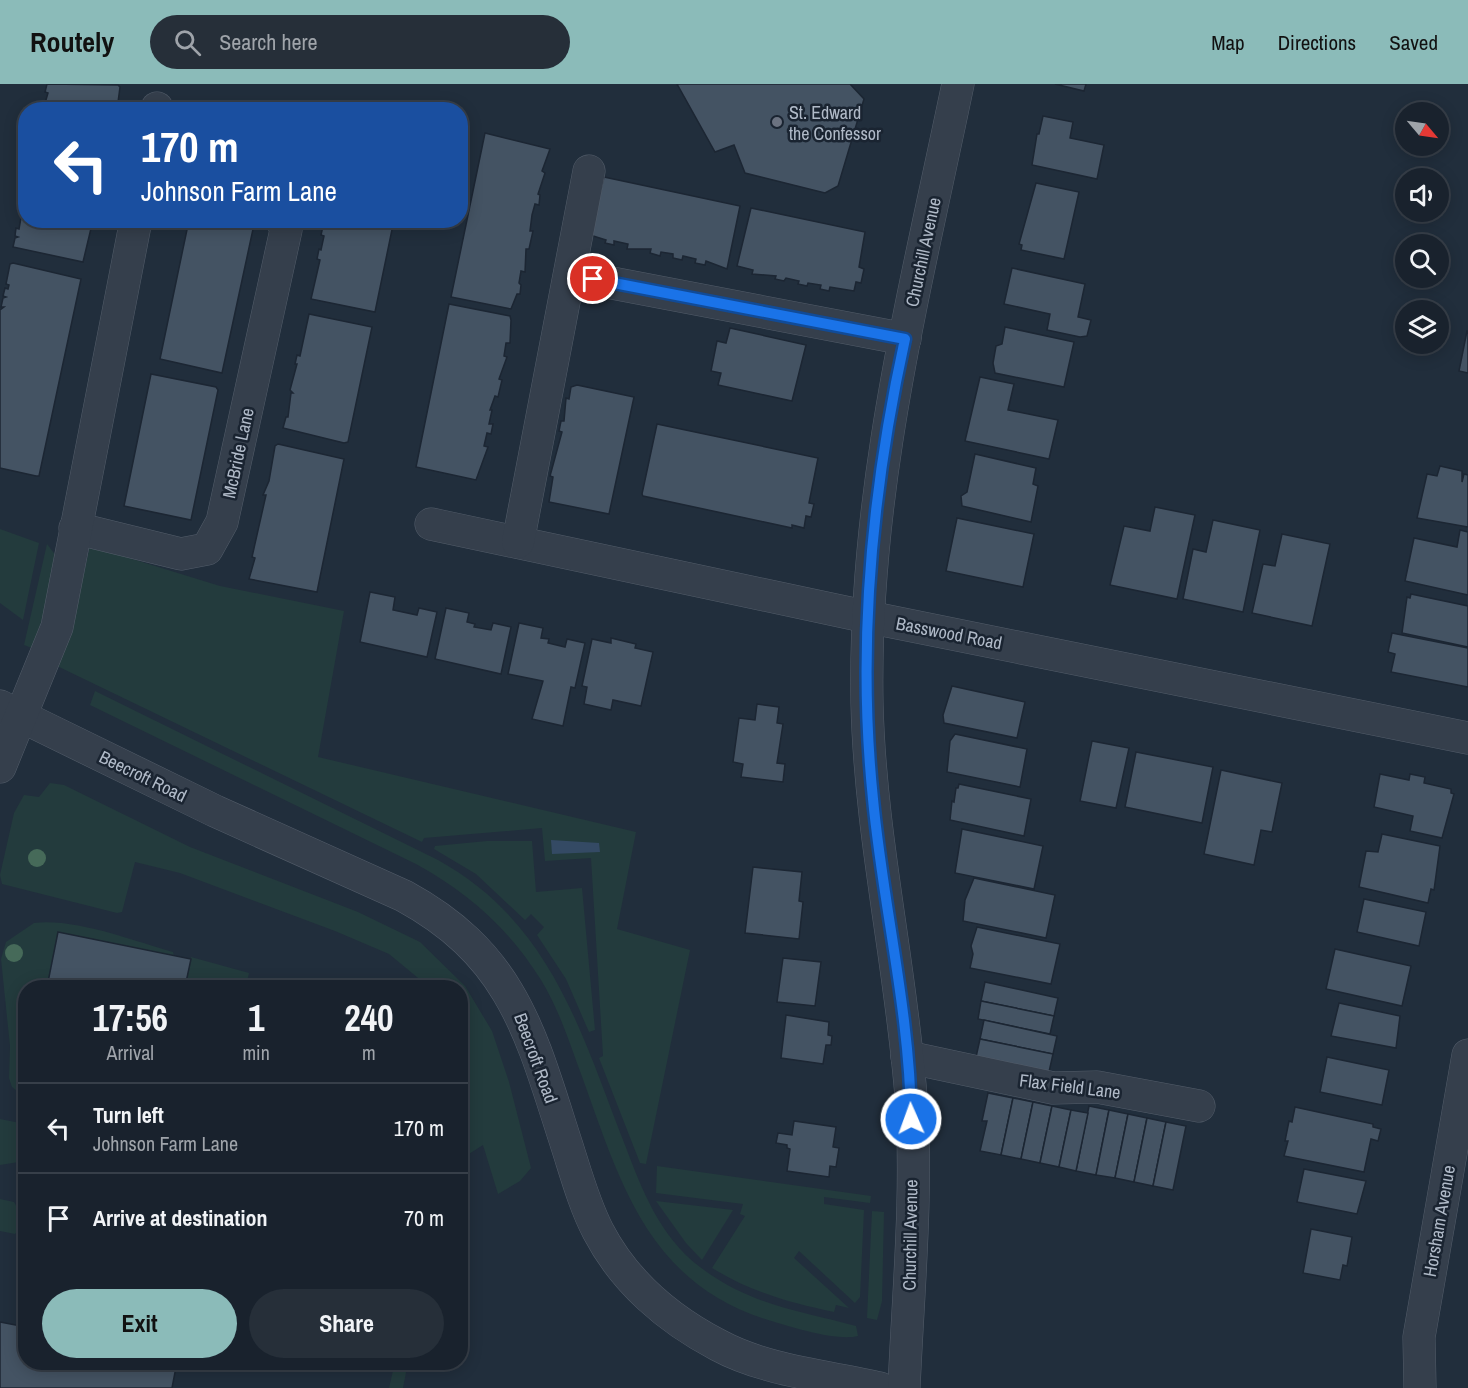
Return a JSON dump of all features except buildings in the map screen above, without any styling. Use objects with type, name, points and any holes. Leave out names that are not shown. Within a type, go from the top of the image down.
[{"type":"street","name":"Churchill Avenue","points":[[904,1388],[912,1156],[911,1101],[872,798],[867,702],[868,617],[880,479],[905,339],[958,84]]},
{"type":"street","points":[[518,542],[589,171]]},
{"type":"street","points":[[0,767],[10,711],[57,627],[134,228]]},
{"type":"street","name":"McBride Lane","points":[[75,528],[181,554],[207,549],[222,522],[285,228]]},
{"type":"street","points":[[570,275],[905,339]]},
{"type":"street","name":"Basswood Road","points":[[431,524],[868,617],[1468,738]]},
{"type":"street","name":"Beecroft Road","points":[[10,711],[216,811],[431,910],[478,950],[516,1004],[532,1037],[593,1220],[616,1260],[646,1294],[683,1324],[733,1353],[765,1363],[880,1388]]},
{"type":"street","name":"Horsham Avenue","points":[[1420,1388],[1419,1337],[1468,1055]]},
{"type":"street","name":"Flax Field Lane","points":[[907,1057],[1053,1088],[1097,1087],[1199,1106]]},
{"type":"green space","points":[[0,529],[39,543],[23,620],[0,603]]},
{"type":"green space","points":[[47,544],[56,556],[46,608],[32,648],[24,645]]},
{"type":"green space","points":[[90,546],[220,586],[344,611],[318,757],[636,832],[617,929],[690,950],[646,1164],[640,1163],[599,1058],[603,1056],[591,858],[545,861],[542,828],[424,838],[422,842],[55,665],[70,634]]},
{"type":"green space","points":[[95,691],[438,860],[477,886],[509,915],[536,948],[558,984],[577,1022],[631,1162],[654,1212],[674,1242],[700,1267],[737,1290],[775,1305],[856,1326],[858,1336],[829,1336],[807,1331],[733,1306],[696,1283],[667,1255],[643,1223],[624,1186],[557,1010],[547,990],[515,944],[470,900],[416,864],[90,705]]},
{"type":"green space","points":[[50,783],[64,785],[190,847],[358,912],[420,942],[459,980],[421,980],[389,954],[335,931],[180,873],[135,862],[122,912],[117,913],[2,884],[0,875],[14,813],[24,795],[39,797]]},
{"type":"green space","points":[[487,841],[532,841],[536,892],[582,888],[595,1030],[589,1032],[566,979],[537,935],[544,927],[531,914],[525,920],[476,874],[434,849],[435,846]]},
{"type":"green space","points":[[50,922],[86,927],[123,937],[173,952],[174,956],[76,980],[18,980],[18,1092],[12,1087],[9,1078],[10,1046],[1,959],[6,942],[34,923]]},
{"type":"green space","points":[[191,957],[249,973],[248,980],[186,980]]},
{"type":"green space","points":[[468,991],[492,1031],[509,1082],[531,1168],[520,1181],[498,1194],[483,1145],[468,1155]]},
{"type":"green space","points":[[0,1119],[18,1123],[18,1162],[0,1165]]},
{"type":"green space","points":[[657,1166],[871,1196],[870,1203],[824,1197],[824,1204],[864,1210],[860,1297],[855,1303],[799,1251],[794,1258],[849,1308],[836,1305],[834,1312],[802,1305],[741,1284],[712,1268],[745,1216],[740,1214],[743,1204],[656,1193]]},
{"type":"green space","points":[[0,1199],[14,1202],[18,1211],[18,1231],[15,1234],[0,1231]]},
{"type":"green space","points":[[656,1201],[733,1210],[702,1260],[686,1243]]},
{"type":"green space","points":[[872,1211],[884,1212],[882,1301],[877,1320],[867,1318]]},
{"type":"green space","points":[[393,1370],[406,1370],[403,1388],[389,1388]]},
{"type":"water","points":[[551,840],[599,843],[600,852],[552,854]]},
{"type":"place","name":"St. Edward the Confessor","points":[[777,122]]},
{"type":"route","points":[[593,279],[905,339],[886,433],[870,568],[867,702],[872,798],[904,1025],[911,1119]]}]
